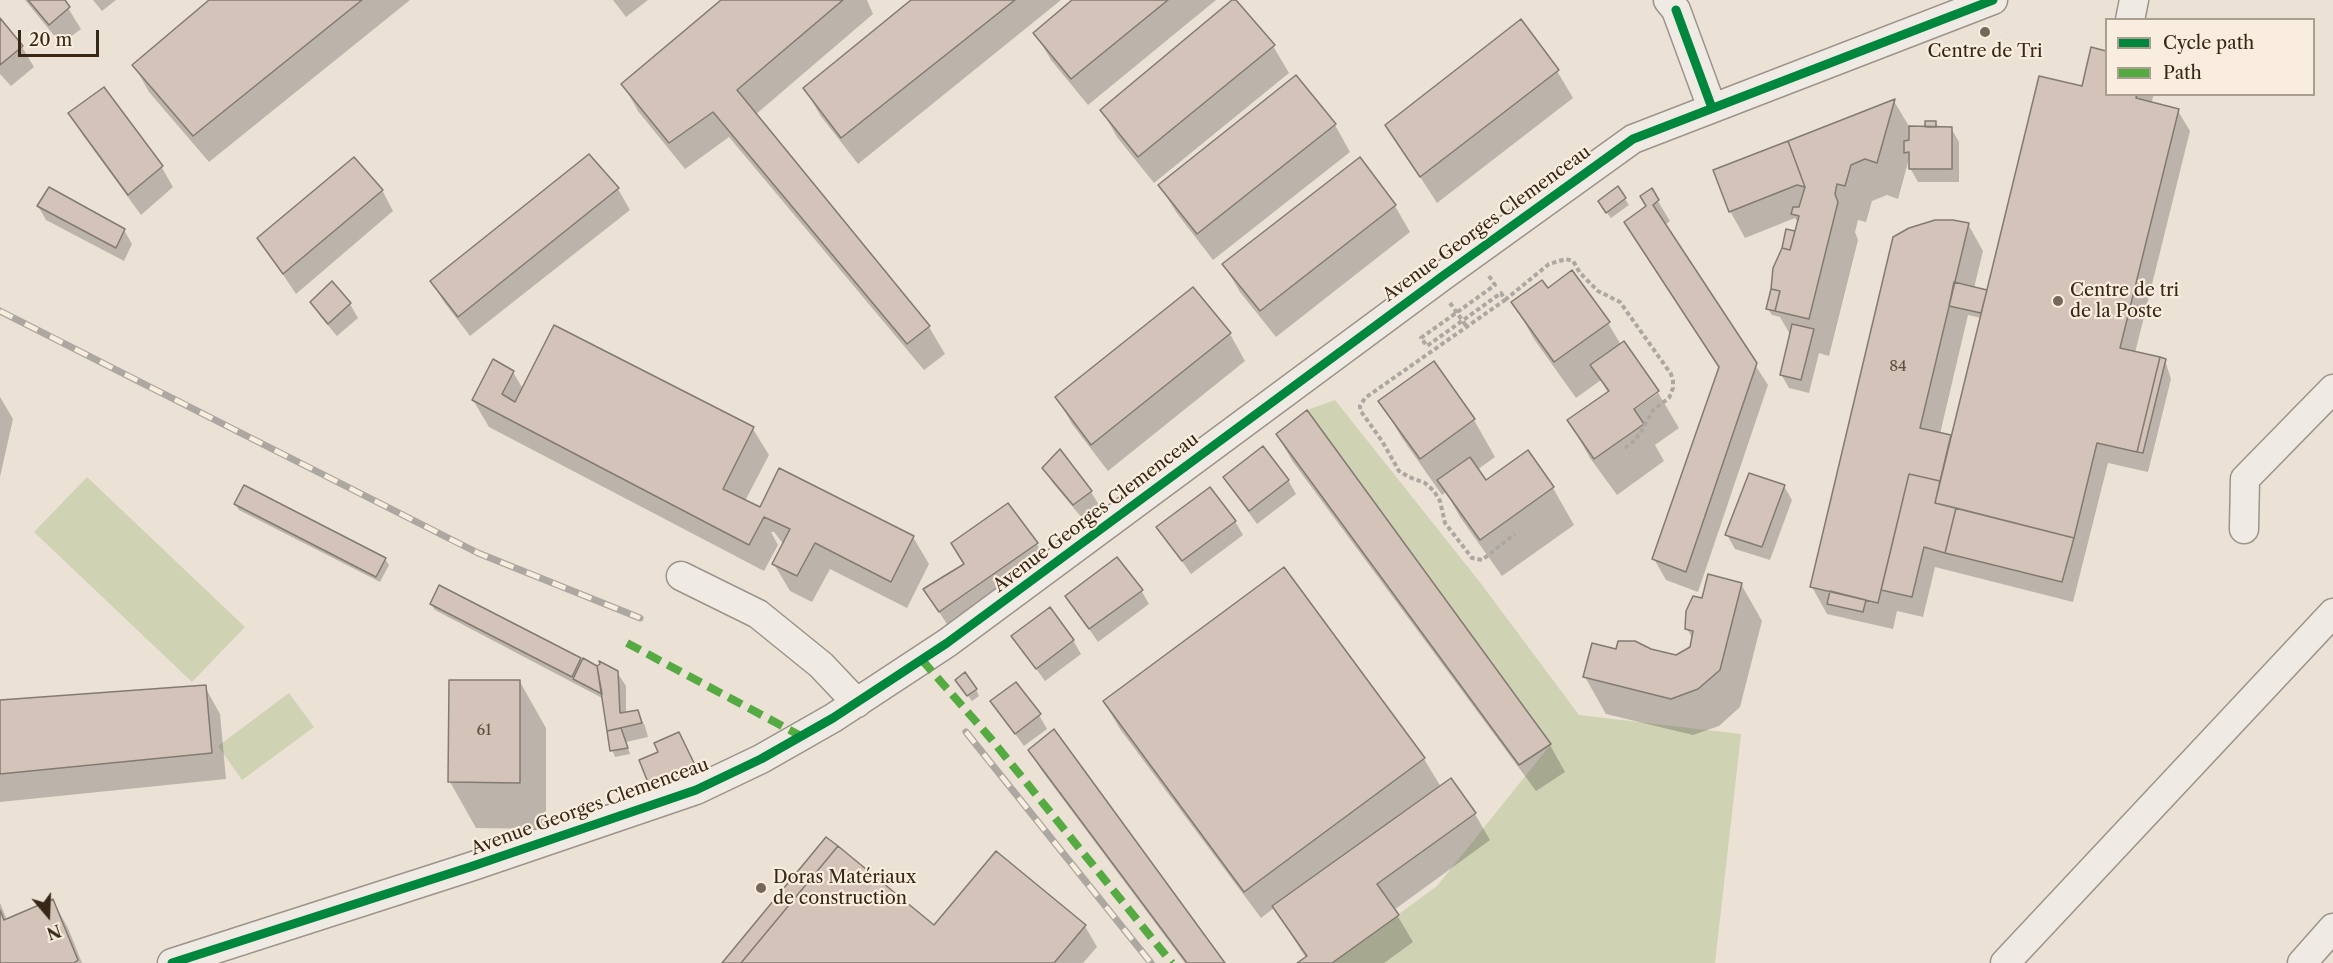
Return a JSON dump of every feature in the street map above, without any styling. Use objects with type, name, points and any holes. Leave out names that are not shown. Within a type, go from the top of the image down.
[{"type":"street","name":"Avenue Georges Clemenceau","points":[[172,963],[470,867],[696,790],[761,759],[857,703],[947,644],[1425,289],[1633,139],[1993,0]]},
{"type":"street","points":[[2130,18],[2134,0]]},
{"type":"street","points":[[1672,5],[1712,108]]},
{"type":"street","points":[[2244,529],[2245,479],[2333,389]]},
{"type":"street","points":[[681,576],[758,614],[821,665],[857,703]]},
{"type":"street","points":[[2005,963],[2333,613]]},
{"type":"street","points":[[2302,963],[2333,928]]},
{"type":"path","points":[[1515,534],[1482,560],[1472,558],[1445,523],[1440,501],[1434,491],[1425,483],[1399,471],[1382,441],[1360,410],[1361,402],[1505,300],[1549,264],[1566,259],[1573,261],[1580,273],[1598,291],[1620,302],[1671,374],[1673,388],[1668,398],[1653,410],[1641,432],[1626,448]]},
{"type":"path","points":[[1487,273],[1495,285],[1421,338],[1426,346],[1501,293],[1505,300]]},
{"type":"path","points":[[1449,301],[1467,327]]},
{"type":"green space","points":[[1335,400],[1479,581],[1579,715],[1741,734],[1715,963],[1332,963],[1437,886],[1551,744],[1307,410]]},
{"type":"green space","points":[[87,477],[245,627],[192,682],[34,532]]},
{"type":"green space","points":[[289,693],[314,727],[242,780],[218,746]]},
{"type":"building","points":[[28,0],[65,0],[70,7],[49,25]]},
{"type":"building","points":[[209,0],[362,0],[193,136],[132,65]]},
{"type":"building","points":[[721,0],[843,0],[737,90],[930,326],[907,344],[713,112],[669,143],[621,84]]},
{"type":"building","points":[[911,0],[1015,0],[841,138],[803,88]]},
{"type":"building","points":[[1072,0],[1168,0],[1071,79],[1033,33]]},
{"type":"building","points":[[1232,0],[1236,0],[1275,45],[1138,157],[1100,110]]},
{"type":"building","points":[[0,18],[23,46],[0,65]]},
{"type":"building","points":[[1521,19],[1559,70],[1420,177],[1385,125]]},
{"type":"building","name":"Centre de tri de la Poste","points":[[2091,47],[2105,51],[2105,96],[2136,96],[2136,98],[2179,109],[2120,348],[2160,357],[2137,452],[2097,443],[2074,538],[1935,503],[2039,76],[2082,86]]},
{"type":"building","points":[[1296,75],[1336,124],[1197,234],[1158,185]]},
{"type":"building","points":[[104,87],[163,166],[128,195],[68,113]]},
{"type":"building","points":[[1895,99],[1877,163],[1865,159],[1851,165],[1845,186],[1837,184],[1835,194],[1838,202],[1809,319],[1775,311],[1780,291],[1771,289],[1773,268],[1782,248],[1790,250],[1799,216],[1791,214],[1793,207],[1799,207],[1805,187],[1788,141]]},
{"type":"building","points":[[1925,121],[1936,121],[1936,127],[1925,127]]},
{"type":"building","points":[[1909,126],[1952,127],[1952,169],[1909,169],[1909,152],[1904,153],[1904,141],[1909,140]]},
{"type":"building","points":[[1788,141],[1805,187],[1797,185],[1729,212],[1713,170]]},
{"type":"building","points":[[589,154],[619,188],[458,317],[430,281]]},
{"type":"building","points":[[354,157],[383,190],[283,274],[257,238]]},
{"type":"building","points":[[1360,157],[1396,205],[1260,311],[1222,264]]},
{"type":"building","points":[[1618,186],[1626,198],[1606,213],[1598,201]]},
{"type":"building","points":[[49,187],[125,229],[116,248],[37,206]]},
{"type":"building","points":[[1652,188],[1659,200],[1653,205],[1757,363],[1686,572],[1652,559],[1719,367],[1624,222],[1646,206],[1640,196]]},
{"type":"building","points":[[1935,220],[1969,223],[1920,428],[1951,435],[1940,481],[1909,474],[1878,603],[1810,587],[1893,237],[1909,228]]},
{"type":"building","points":[[1786,229],[1795,231],[1790,250],[1782,248]]},
{"type":"building","points":[[1572,270],[1610,322],[1554,362],[1511,302],[1542,280],[1548,288]]},
{"type":"building","points":[[332,281],[351,303],[328,324],[310,302]]},
{"type":"building","points":[[1954,282],[1987,290],[1981,313],[1949,306]]},
{"type":"building","points":[[1193,287],[1231,333],[1091,445],[1055,397]]},
{"type":"building","points":[[1771,289],[1780,291],[1775,311],[1766,309]]},
{"type":"building","points":[[1792,324],[1814,329],[1801,380],[1780,375]]},
{"type":"building","points":[[554,325],[754,427],[723,489],[760,507],[779,468],[914,536],[891,582],[815,543],[797,576],[772,564],[790,529],[764,517],[749,545],[472,400],[493,359],[514,371],[502,394],[515,402]]},
{"type":"building","points":[[1624,341],[1659,391],[1634,409],[1644,424],[1594,459],[1567,420],[1609,391],[1590,365]]},
{"type":"building","points":[[2160,357],[2166,359],[2143,453],[2137,452]]},
{"type":"building","points":[[1434,361],[1475,419],[1420,459],[1378,401]]},
{"type":"building","points":[[1307,410],[1551,744],[1519,765],[1276,434]]},
{"type":"building","points":[[1263,446],[1289,480],[1249,511],[1223,477]]},
{"type":"building","points":[[1060,449],[1092,491],[1073,505],[1042,468]]},
{"type":"building","points":[[1528,450],[1554,487],[1480,540],[1437,480],[1470,457],[1486,480]]},
{"type":"building","points":[[1749,473],[1785,485],[1762,547],[1725,535]]},
{"type":"building","points":[[1909,474],[1940,481],[1935,503],[1956,508],[1945,553],[1924,547],[1912,597],[1881,590]]},
{"type":"building","points":[[244,485],[386,558],[376,577],[234,504]]},
{"type":"building","points":[[1210,487],[1236,521],[1182,561],[1156,527]]},
{"type":"building","points":[[1008,503],[1038,543],[939,612],[923,589],[964,564],[951,543]]},
{"type":"building","points":[[1956,508],[2074,538],[2062,582],[1945,553]]},
{"type":"building","points":[[1117,557],[1143,590],[1089,629],[1065,596]]},
{"type":"building","points":[[1284,567],[1425,758],[1244,892],[1103,701]]},
{"type":"building","points":[[1708,574],[1742,583],[1720,670],[1698,689],[1671,699],[1583,677],[1592,643],[1616,649],[1618,641],[1635,641],[1651,649],[1676,655],[1690,647],[1693,631],[1685,629],[1686,611],[1693,596],[1702,598]]},
{"type":"building","points":[[439,585],[581,658],[572,677],[430,604]]},
{"type":"building","points":[[1830,591],[1866,600],[1863,612],[1827,604]]},
{"type":"building","points":[[1050,607],[1074,640],[1036,669],[1011,636]]},
{"type":"building","points":[[583,658],[597,666],[602,694],[573,679]]},
{"type":"building","points":[[599,661],[618,671],[620,713],[638,710],[642,723],[607,731],[597,666],[600,664]]},
{"type":"building","points":[[965,672],[977,689],[967,696],[955,680]]},
{"type":"building","points":[[449,680],[520,680],[520,783],[448,782]]},
{"type":"building","points":[[1016,682],[1041,714],[1015,734],[990,701]]},
{"type":"building","points":[[206,685],[212,753],[0,774],[0,700]]},
{"type":"building","points":[[621,728],[628,748],[610,751],[607,731]]},
{"type":"building","points":[[1054,729],[1225,963],[1187,963],[1028,750]]},
{"type":"building","points":[[679,732],[695,765],[649,785],[639,760],[658,752],[654,743]]},
{"type":"building","points":[[1451,778],[1476,813],[1377,884],[1399,915],[1332,963],[1297,963],[1307,956],[1272,906]]},
{"type":"building","points":[[826,837],[838,846],[741,963],[722,963]]},
{"type":"building","points":[[838,846],[934,925],[996,851],[1086,925],[1054,963],[741,963]]},
{"type":"building","points":[[53,899],[78,960],[74,963],[0,963],[0,910],[4,920]]},
{"type":"railway","points":[[0,311],[478,553],[640,618]]},
{"type":"railway","points":[[966,732],[1151,963]]},
{"type":"marked path","points":[[627,643],[801,736]]},
{"type":"marked path","points":[[922,660],[992,740],[1172,963]]},
{"type":"cycle path","points":[[172,963],[470,867],[696,790],[761,759],[833,718],[947,643],[1444,275],[1633,139],[1993,0]]},
{"type":"cycle path","points":[[1676,10],[1712,108]]},
{"type":"place","name":"Centre de Tri","points":[[1985,32]]},
{"type":"place","name":"Centre de tri de la Poste","points":[[2058,301]]},
{"type":"place","name":"Doras Matériaux de construction","points":[[761,888]]}]
